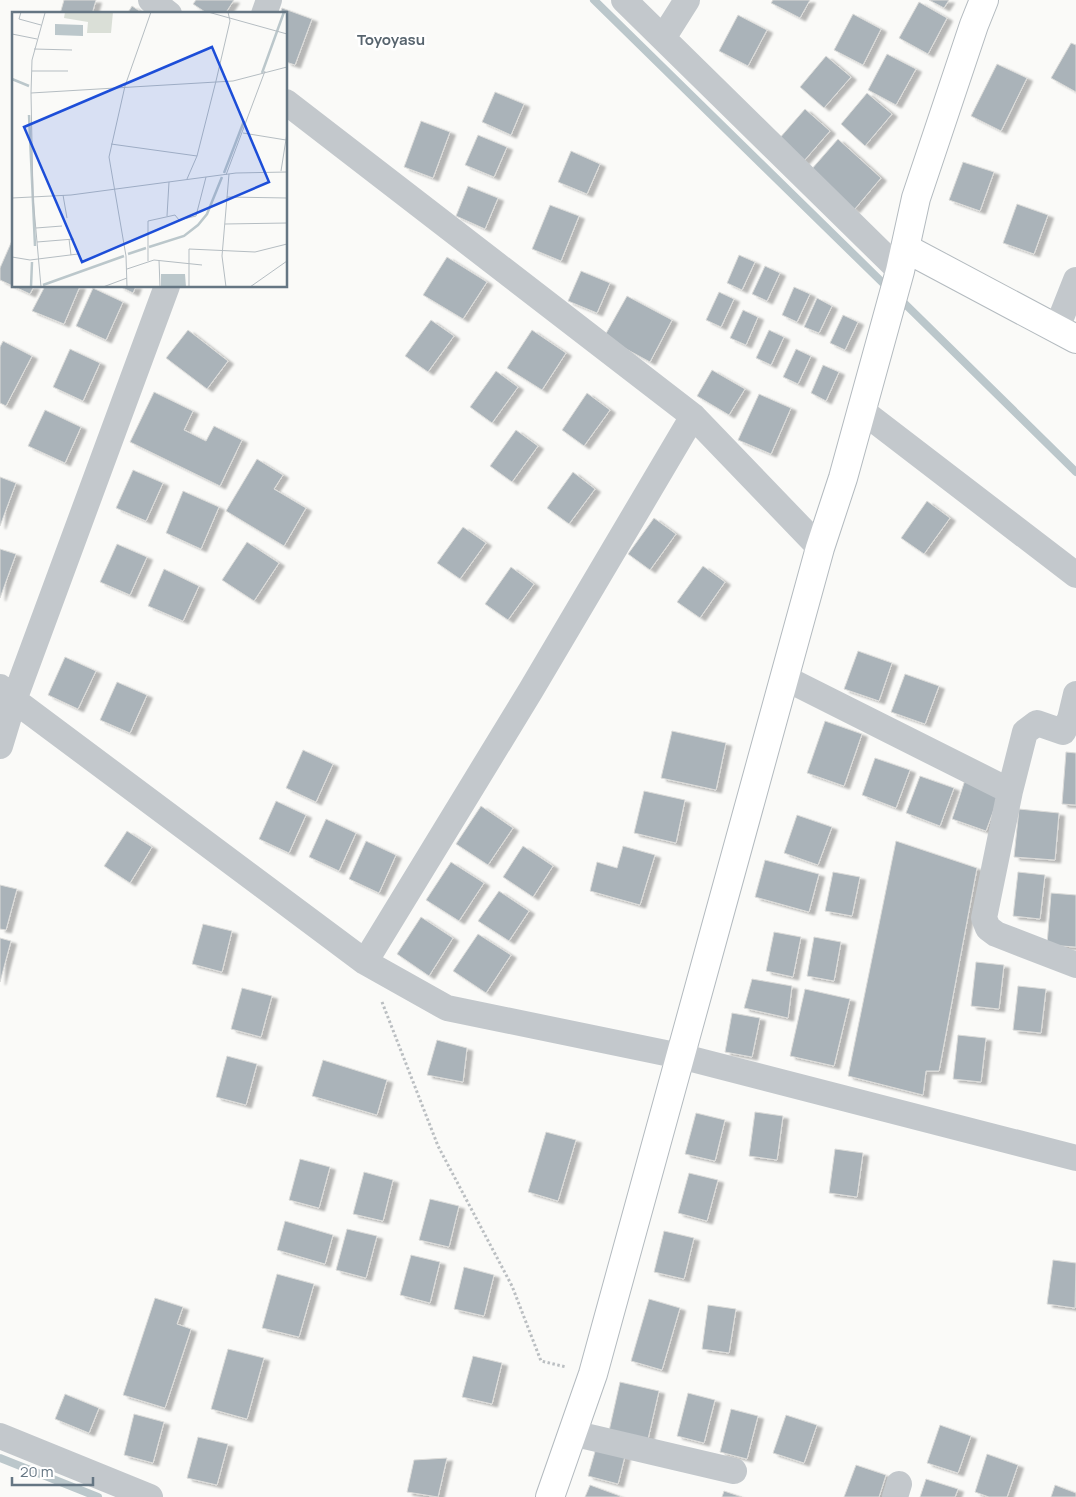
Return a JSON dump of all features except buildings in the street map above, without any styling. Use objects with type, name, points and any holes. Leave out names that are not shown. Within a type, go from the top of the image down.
[{"type":"street","points":[[151,0],[166,12]]},
{"type":"street","points":[[265,12],[269,0]]},
{"type":"street","points":[[624,0],[901,264],[1066,333],[1076,280]]},
{"type":"street","points":[[663,38],[687,0]]},
{"type":"street","points":[[550,1497],[593,1374],[820,548],[888,312],[916,198],[984,0]]},
{"type":"street","points":[[288,104],[692,416],[820,548]]},
{"type":"street","points":[[0,746],[7,693],[166,288]]},
{"type":"street","points":[[861,410],[1076,575]]},
{"type":"street","points":[[365,962],[536,682],[692,416]]},
{"type":"street","points":[[785,678],[1010,791]]},
{"type":"street","points":[[7,693],[365,962],[447,1008],[680,1056],[1076,1158]]},
{"type":"street","points":[[1076,694],[1070,719],[1063,732],[1037,723],[1025,732],[1010,791],[984,918],[988,928],[996,934],[1076,965]]},
{"type":"street","points":[[572,1433],[734,1471]]},
{"type":"street","points":[[0,1436],[150,1497]]},
{"type":"path","points":[[365,962],[410,1070],[438,1146],[512,1286],[541,1361],[593,1374]]},
{"type":"waterway","points":[[594,0],[889,289]]},
{"type":"waterway","points":[[898,297],[1076,472]]},
{"type":"waterway","points":[[0,1458],[98,1497]]},
{"type":"district","name":"Toyoyasu","points":[[391,39]]}]
